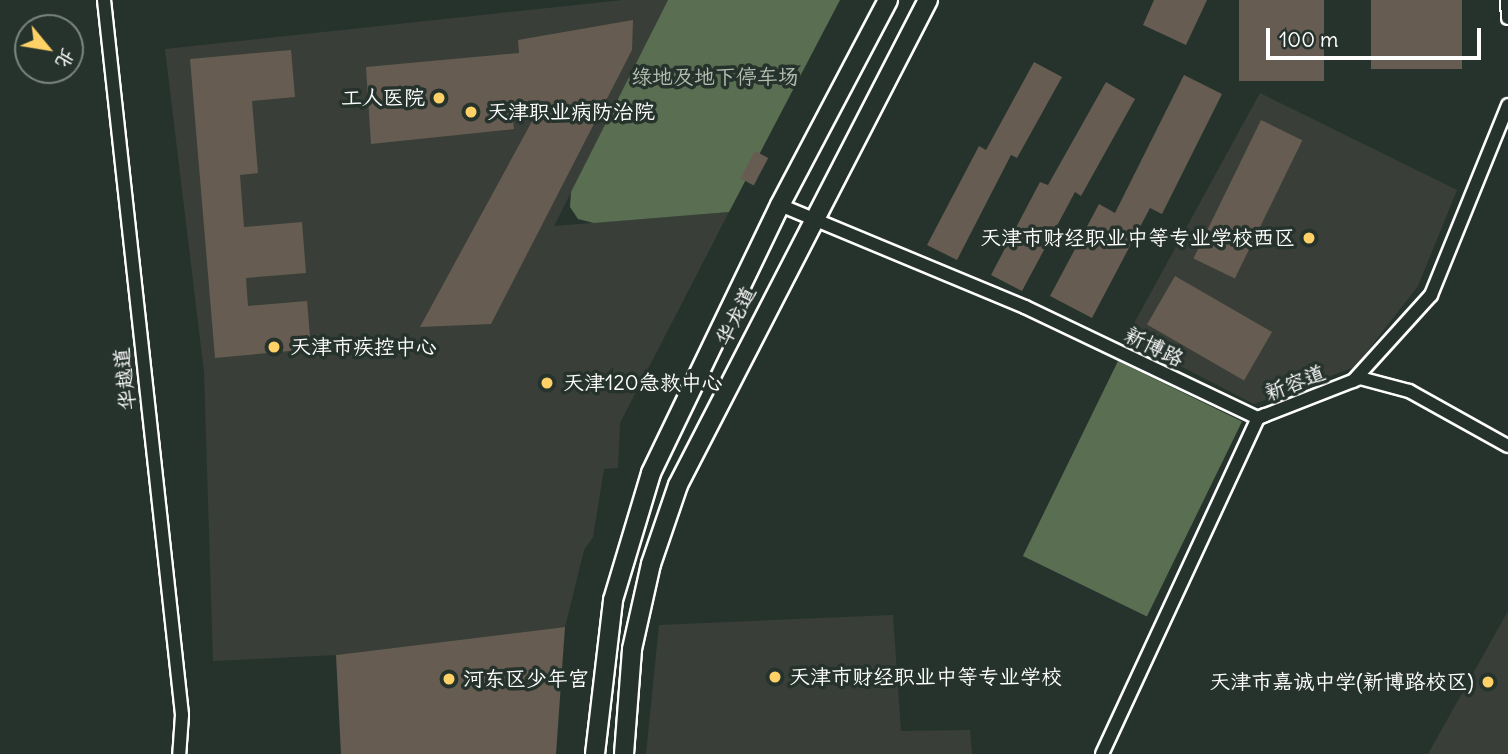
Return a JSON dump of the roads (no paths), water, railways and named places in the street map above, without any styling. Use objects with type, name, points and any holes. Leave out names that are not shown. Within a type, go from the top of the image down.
[{"type":"main road","points":[[595,754],[609,625],[635,518],[673,424],[780,205],[888,0]]},
{"type":"main road","name":"华龙道","points":[[624,754],[632,649],[663,524],[697,443],[928,0]]},
{"type":"street","name":"华越道","points":[[104,0],[182,715],[179,754]]},
{"type":"street","points":[[1507,0],[1508,18]]},
{"type":"street","name":"新容道","points":[[1360,378],[1431,295],[1508,105]]},
{"type":"street","name":"新博路","points":[[780,205],[1025,307],[1258,418]]},
{"type":"street","points":[[1258,418],[1360,378],[1409,391],[1508,446]]},
{"type":"street","name":"新容道","points":[[1102,754],[1258,418]]},
{"type":"place","name":"工人医院","points":[[439,98]]},
{"type":"place","name":"天津职业病防治院","points":[[471,112]]},
{"type":"place","name":"天津市财经职业中等专业学校西区","points":[[1309,238]]},
{"type":"place","name":"天津市疾控中心","points":[[274,347]]},
{"type":"place","name":"天津120急救中心","points":[[547,383]]},
{"type":"place","name":"天津市财经职业中等专业学校","points":[[775,677]]},
{"type":"place","name":"河东区少年宫","points":[[449,679]]},
{"type":"place","name":"天津市嘉诚中学(新博路校区)","points":[[1488,682]]},
{"type":"park label","name":"绿地及地下停车场","points":[[715,77]]}]
